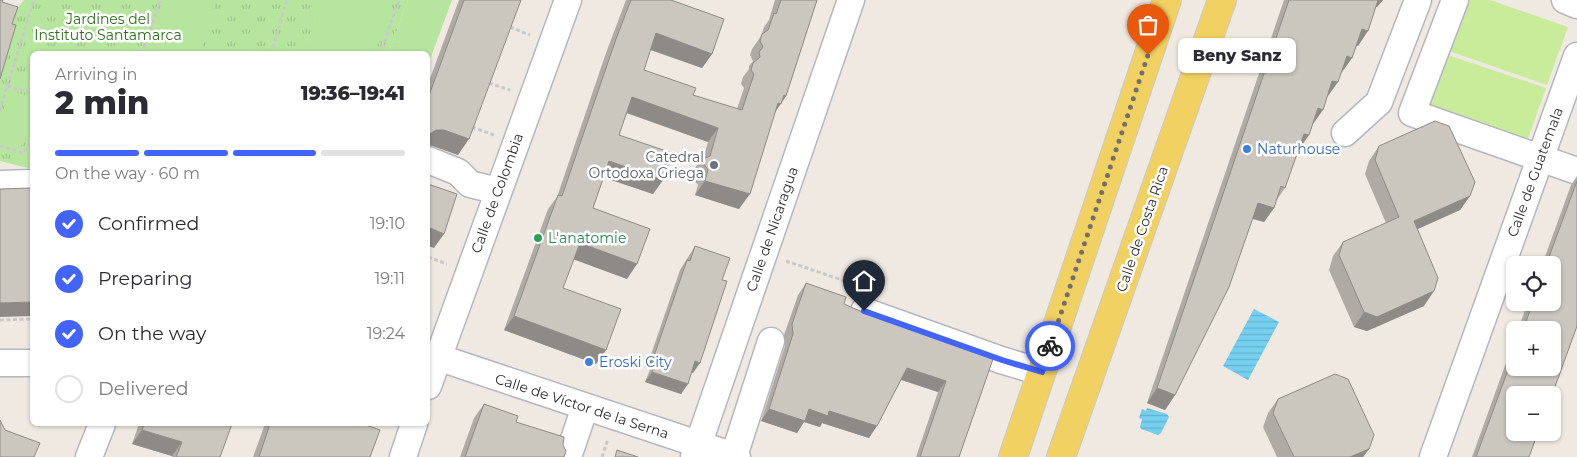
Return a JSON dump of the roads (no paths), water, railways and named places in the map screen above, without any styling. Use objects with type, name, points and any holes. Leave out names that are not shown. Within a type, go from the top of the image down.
[{"type":"main road","points":[[1013,457],[1167,0]]},
{"type":"main road","name":"Calle de Costa Rica","points":[[1062,457],[1222,0]]},
{"type":"street","name":"Calle de Colombia","points":[[430,372],[432,357],[498,191],[568,0]]},
{"type":"street","name":"Calle de Nicaragua","points":[[696,451],[851,0]]},
{"type":"street","points":[[1345,133],[1379,102],[1418,0]]},
{"type":"street","points":[[1455,0],[1412,112],[1577,171]]},
{"type":"street","points":[[1565,0],[1577,5]]},
{"type":"street","name":"Calle de Guatemala","points":[[1433,457],[1577,56]]},
{"type":"street","points":[[430,161],[458,172],[470,184]]},
{"type":"street","points":[[430,170],[470,184],[498,191]]},
{"type":"street","points":[[0,184],[30,183]]},
{"type":"street","points":[[864,311],[1002,360],[1042,372]]},
{"type":"street","points":[[735,457],[771,341]]},
{"type":"street","name":"Calle de Víctor de la Serna","points":[[432,357],[593,409],[696,451],[735,457]]},
{"type":"street","points":[[0,363],[30,363]]},
{"type":"street","points":[[593,409],[598,457]]},
{"type":"street","points":[[568,457],[593,409]]},
{"type":"street","points":[[89,457],[101,426]]},
{"type":"street","points":[[403,457],[413,426]]},
{"type":"water","points":[[1254,309],[1279,322],[1248,380],[1223,366]]},
{"type":"water","points":[[1147,408],[1167,414],[1169,417],[1161,433],[1158,435],[1140,427],[1142,419],[1139,418],[1142,409],[1146,411]]},
{"type":"place","name":"Beny Sanz","points":[[1148,55]]},
{"type":"place","name":"Naturhouse","points":[[1247,149]]},
{"type":"place","name":"Catedral Ortodoxa Griega","points":[[714,165]]},
{"type":"place","name":"L'anatomie","points":[[538,238]]},
{"type":"place","name":"Eroski City","points":[[589,362]]},
{"type":"park label","name":"Jardines del Instituto Santamarca","points":[[108,28]]}]
